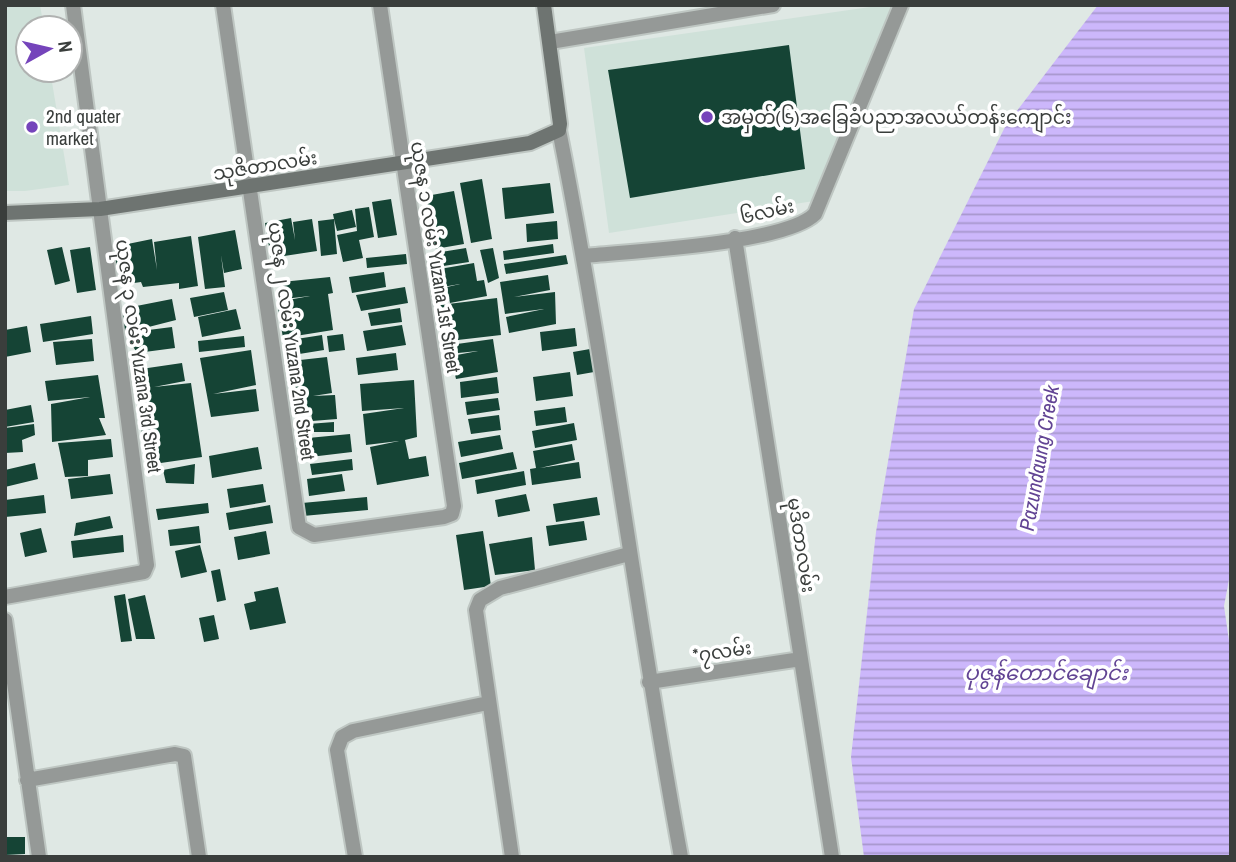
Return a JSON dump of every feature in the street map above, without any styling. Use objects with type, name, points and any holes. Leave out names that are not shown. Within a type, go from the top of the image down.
[{"type":"main road","points":[[544,5],[559,130]]},
{"type":"main road","name":"သုဇိတာလမ်း","points":[[5,213],[100,209],[251,187],[530,143],[559,130]]},
{"type":"street","name":"ယုဇန ၃ လမ်း Yuzana 3rd Street","points":[[5,597],[146,569],[73,5]]},
{"type":"street","name":"ယုဇန ၂ လမ်း Yuzana 2nd Street","points":[[223,5],[299,527],[314,535],[452,514]]},
{"type":"street","name":"ယုဇန ၁ လမ်း Yuzana 1st Street","points":[[380,5],[454,506],[452,514]]},
{"type":"street","points":[[550,42],[773,5]]},
{"type":"street","name":"၆လမ်း","points":[[584,256],[735,238],[775,232],[806,223],[815,214],[901,5]]},
{"type":"street","points":[[559,130],[584,256],[649,681],[681,857]]},
{"type":"street","name":"မုဒိတာလမ်း","points":[[735,238],[832,857]]},
{"type":"street","points":[[512,857],[476,610],[481,600],[500,588],[629,554]]},
{"type":"street","points":[[5,621],[39,857]]},
{"type":"street","name":"*၇လမ်း","points":[[649,681],[800,659]]},
{"type":"street","points":[[355,857],[337,750],[342,737],[353,731],[488,704]]},
{"type":"street","points":[[27,779],[175,754],[184,756],[200,857]]},
{"type":"shaded area","name":"2nd quater market","points":[[5,5],[40,5],[42,14],[14,14],[14,84],[52,84],[69,185],[5,191]]},
{"type":"shaded area","points":[[893,5],[814,201],[609,233],[584,48]]},
{"type":"water","name":"ပုဇွန်တောင်ချောင်း","points":[[1098,5],[1231,5],[1231,569],[1224,606],[1231,655],[1231,857],[864,857],[851,757],[876,532],[914,309],[1006,125]]},
{"type":"building","name":"အမှတ်(၆)အခြေခံပညာအလယ်တန်းကျောင်း","points":[[789,45],[805,169],[630,198],[608,70]]},
{"type":"building","points":[[482,179],[492,239],[471,243],[460,183]]},
{"type":"building","points":[[550,183],[554,213],[505,219],[502,188]]},
{"type":"building","points":[[454,191],[464,244],[435,249],[426,196]]},
{"type":"building","points":[[391,199],[397,235],[378,238],[372,202]]},
{"type":"building","points":[[369,207],[374,237],[359,240],[363,258],[343,262],[337,235],[357,231],[355,209]]},
{"type":"building","points":[[352,210],[356,227],[337,231],[333,214]]},
{"type":"building","points":[[291,218],[295,240],[293,222],[312,219],[317,251],[271,258],[265,223]]},
{"type":"building","points":[[334,219],[337,254],[321,256],[318,221]]},
{"type":"building","points":[[557,221],[558,239],[527,242],[526,224]]},
{"type":"building","points":[[235,230],[242,269],[224,273],[221,255],[225,287],[205,289],[198,237]]},
{"type":"building","points":[[191,236],[198,286],[179,289],[179,283],[143,287],[141,282],[120,285],[113,247],[152,239],[157,270],[154,242]]},
{"type":"building","points":[[553,244],[554,253],[504,260],[503,251]]},
{"type":"building","points":[[62,247],[70,281],[55,285],[47,250]]},
{"type":"building","points":[[90,247],[96,290],[77,293],[70,250]]},
{"type":"building","points":[[466,248],[469,262],[437,267],[435,253]]},
{"type":"building","points":[[493,248],[499,278],[488,283],[480,250]]},
{"type":"building","points":[[406,254],[407,264],[367,268],[366,258]]},
{"type":"building","points":[[566,255],[568,264],[506,274],[504,264]]},
{"type":"building","points":[[474,263],[477,281],[484,280],[487,296],[450,303],[447,287],[460,284],[437,288],[434,270]]},
{"type":"building","points":[[384,272],[386,287],[352,293],[349,277]]},
{"type":"building","points":[[548,275],[550,290],[514,297],[555,292],[556,324],[509,333],[506,317],[544,309],[505,314],[500,282]]},
{"type":"building","points":[[330,277],[333,293],[328,294],[333,330],[283,338],[277,302],[310,296],[284,299],[282,282]]},
{"type":"building","points":[[405,287],[408,303],[361,311],[356,295]]},
{"type":"building","points":[[224,292],[228,310],[194,317],[190,298]]},
{"type":"building","points":[[497,298],[501,335],[449,341],[440,305]]},
{"type":"building","points":[[172,299],[176,320],[125,333],[120,331],[116,310]]},
{"type":"building","points":[[400,308],[402,322],[371,326],[368,313]]},
{"type":"building","points":[[236,309],[241,329],[202,337],[198,317]]},
{"type":"building","points":[[91,316],[93,334],[43,342],[40,324]]},
{"type":"building","points":[[402,325],[406,345],[367,351],[363,331]]},
{"type":"building","points":[[27,326],[31,352],[5,357],[5,330]]},
{"type":"building","points":[[172,327],[175,348],[137,353],[125,333]]},
{"type":"building","points":[[575,328],[577,346],[542,351],[540,332]]},
{"type":"building","points":[[343,334],[345,350],[329,352],[327,336]]},
{"type":"building","points":[[322,335],[324,350],[293,355],[290,340]]},
{"type":"building","points":[[244,336],[245,347],[199,352],[198,341]]},
{"type":"building","points":[[92,339],[94,361],[56,365],[53,342]]},
{"type":"building","points":[[493,339],[498,372],[456,379],[453,366],[448,367],[446,357],[478,351],[458,353],[457,344]]},
{"type":"building","points":[[590,349],[594,372],[577,375],[573,352]]},
{"type":"building","points":[[251,350],[256,385],[213,394],[256,389],[259,411],[211,417],[200,358]]},
{"type":"building","points":[[396,353],[398,370],[358,375],[356,358]]},
{"type":"building","points":[[327,357],[332,393],[313,396],[335,395],[337,419],[312,421],[311,409],[301,410],[296,398],[291,361]]},
{"type":"building","points":[[182,363],[185,381],[154,387],[191,383],[202,457],[147,465],[141,429],[151,428],[141,369]]},
{"type":"building","points":[[570,372],[573,396],[536,401],[533,377]]},
{"type":"building","points":[[98,375],[105,418],[99,418],[106,435],[52,442],[51,404],[90,397],[48,401],[45,381]]},
{"type":"building","points":[[497,377],[499,393],[461,398],[460,382]]},
{"type":"building","points":[[414,380],[417,437],[405,440],[409,459],[426,456],[429,476],[377,485],[370,447],[399,441],[366,445],[363,414],[404,408],[362,411],[360,384]]},
{"type":"building","points":[[498,398],[500,410],[467,415],[465,402]]},
{"type":"building","points":[[31,405],[34,422],[5,427],[5,410]]},
{"type":"building","points":[[565,407],[567,422],[536,426],[534,411]]},
{"type":"building","points":[[499,415],[501,430],[471,434],[468,419]]},
{"type":"building","points":[[334,422],[334,432],[307,432],[308,424]]},
{"type":"building","points":[[574,423],[577,440],[535,448],[532,431]]},
{"type":"building","points":[[34,424],[35,435],[22,440],[23,452],[5,453],[5,428]]},
{"type":"building","points":[[350,434],[352,452],[310,457],[308,438]]},
{"type":"building","points":[[500,435],[503,449],[461,457],[458,442]]},
{"type":"building","points":[[111,439],[113,457],[88,460],[88,476],[65,477],[58,443]]},
{"type":"building","points":[[572,444],[575,460],[540,468],[579,462],[581,478],[532,485],[530,469],[536,468],[533,451]]},
{"type":"building","points":[[258,447],[262,469],[212,478],[209,456]]},
{"type":"building","points":[[513,452],[517,469],[462,479],[459,463]]},
{"type":"building","points":[[352,459],[353,470],[312,475],[310,464]]},
{"type":"building","points":[[35,463],[38,479],[5,487],[5,470]]},
{"type":"building","points":[[195,464],[194,484],[166,483],[163,470]]},
{"type":"building","points":[[524,471],[526,485],[477,494],[475,480]]},
{"type":"building","points":[[110,474],[113,494],[71,499],[68,479]]},
{"type":"building","points":[[342,474],[345,491],[309,496],[307,479]]},
{"type":"building","points":[[263,484],[266,502],[230,508],[227,489]]},
{"type":"building","points":[[526,494],[530,511],[498,517],[495,500]]},
{"type":"building","points":[[44,495],[46,513],[5,517],[5,500]]},
{"type":"building","points":[[367,497],[368,510],[303,516],[302,503]]},
{"type":"building","points":[[597,497],[600,515],[556,522],[553,504]]},
{"type":"building","points":[[208,503],[209,513],[158,520],[156,509]]},
{"type":"building","points":[[270,505],[273,523],[229,530],[226,513]]},
{"type":"building","points":[[110,516],[113,528],[74,536],[76,523]]},
{"type":"building","points":[[584,521],[587,540],[549,546],[546,526]]},
{"type":"building","points":[[199,526],[201,543],[170,546],[168,530]]},
{"type":"building","points":[[41,528],[47,552],[25,557],[20,533]]},
{"type":"building","points":[[266,531],[270,554],[238,560],[234,537]]},
{"type":"building","points":[[483,531],[491,586],[464,590],[456,535]]},
{"type":"building","points":[[123,535],[124,552],[73,558],[71,541]]},
{"type":"building","points":[[532,537],[535,570],[495,575],[489,544]]},
{"type":"building","points":[[200,545],[207,572],[181,578],[175,551]]},
{"type":"building","points":[[220,569],[226,600],[217,602],[211,571]]},
{"type":"building","points":[[278,587],[286,623],[250,630],[244,604],[256,601],[254,592]]},
{"type":"building","points":[[125,594],[132,641],[121,642],[114,596]]},
{"type":"building","points":[[145,595],[155,639],[136,639],[128,599]]},
{"type":"building","points":[[214,615],[219,639],[204,642],[199,618]]},
{"type":"building","points":[[5,837],[25,837],[25,854],[5,855]]},
{"type":"place","name":"အမှတ်(၆)အခြေခံပညာအလယ်တန်းကျောင်း","points":[[707,117]]},
{"type":"place","name":"2nd quater market","points":[[32,127]]},
{"type":"water label","name":"Pazundaung Creek","points":[[1039,458]]}]
